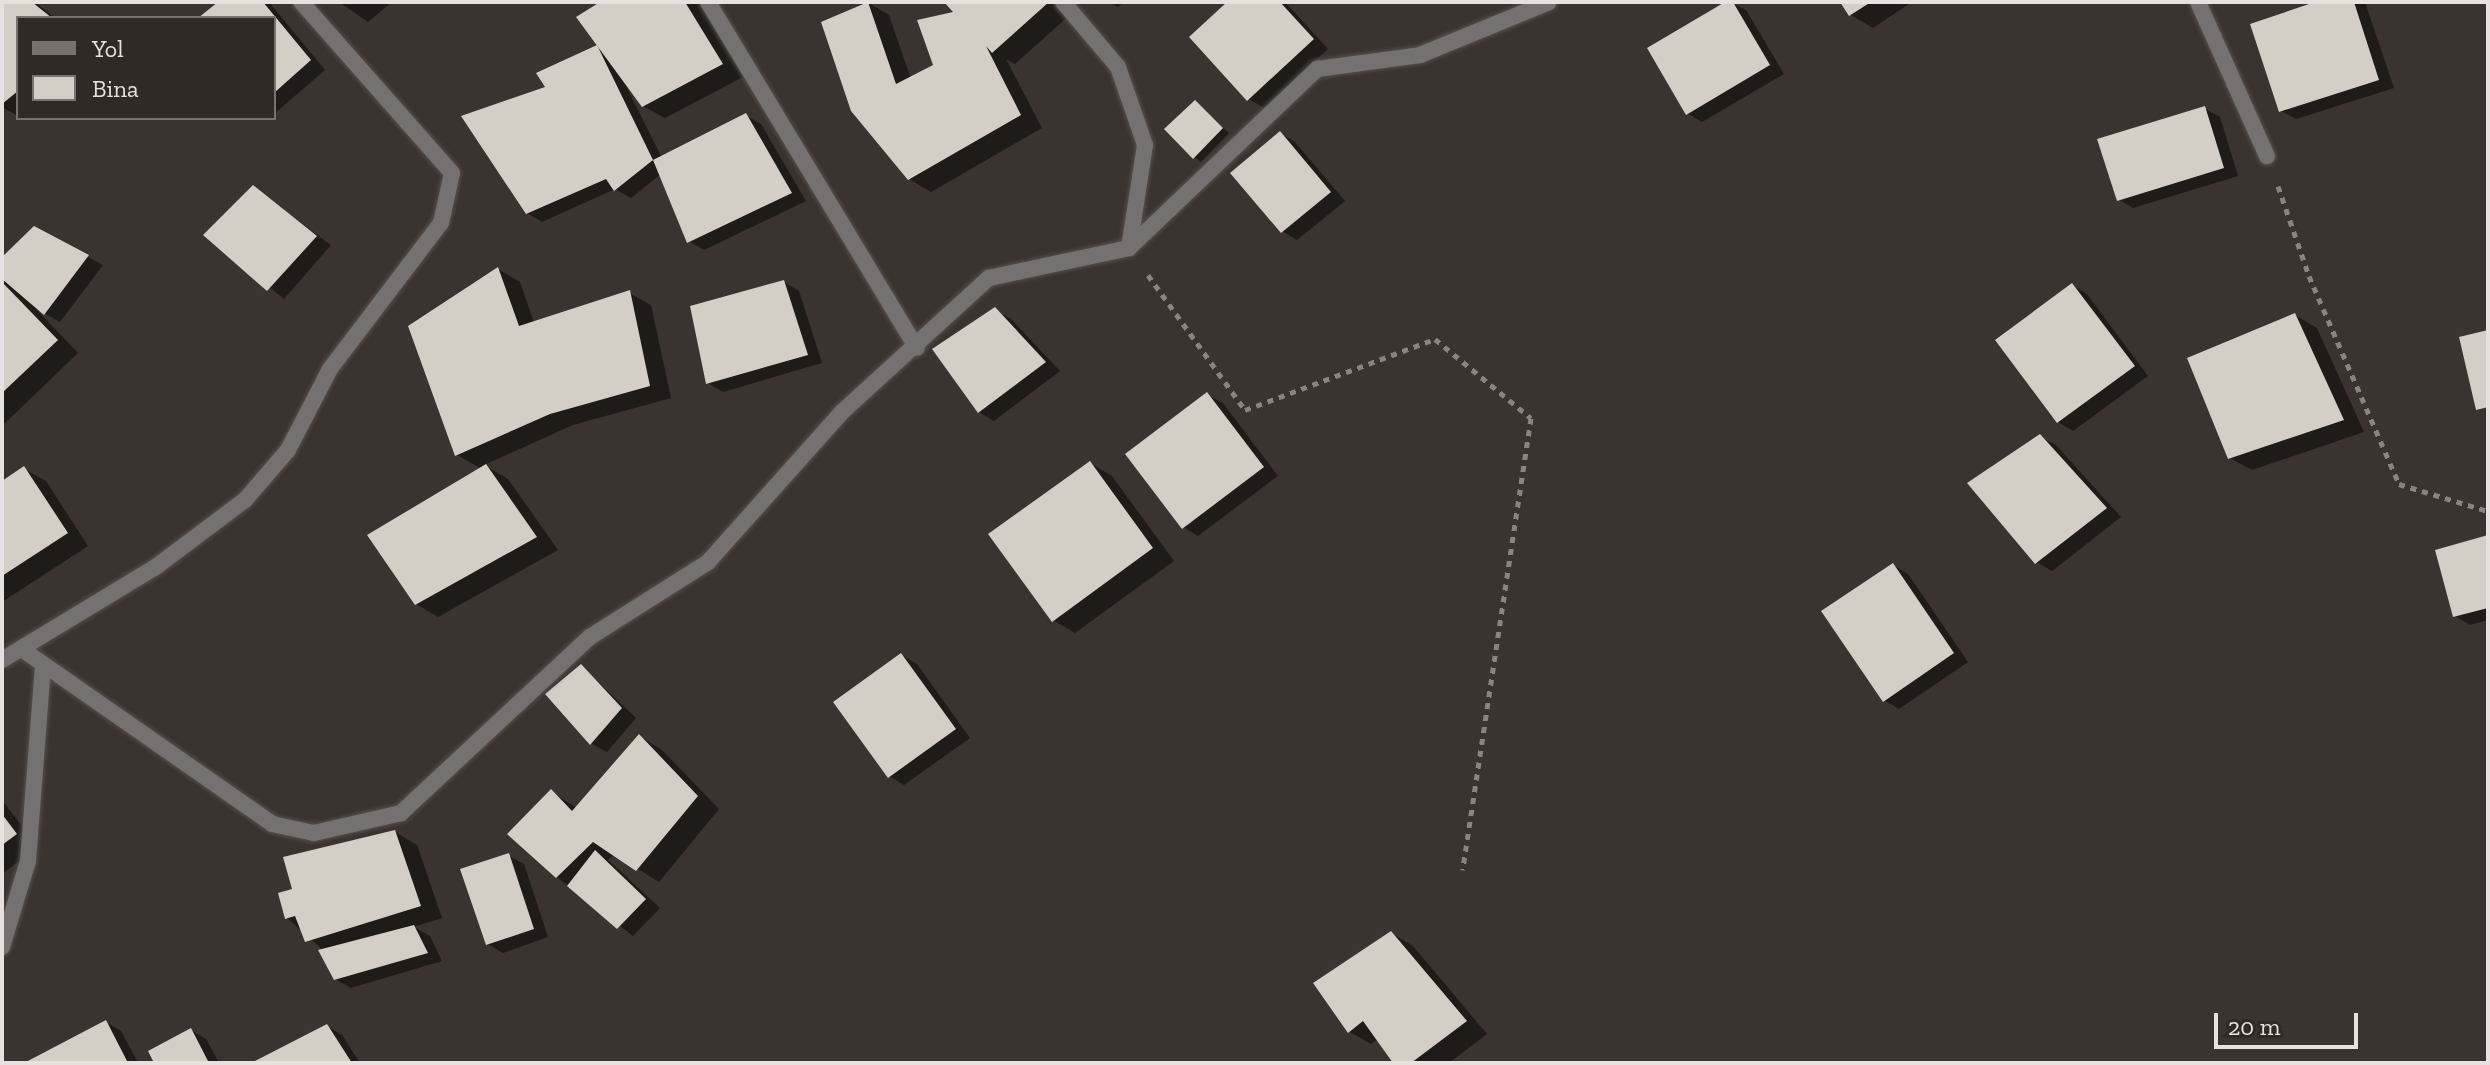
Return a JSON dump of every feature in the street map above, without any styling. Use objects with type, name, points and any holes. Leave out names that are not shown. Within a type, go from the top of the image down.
[{"type":"street","points":[[2,660],[157,566],[245,500],[288,450],[330,369],[441,223],[452,173],[301,2]]},
{"type":"street","points":[[708,2],[917,348]]},
{"type":"street","points":[[1063,2],[1118,67],[1145,145],[1129,248]]},
{"type":"street","points":[[2198,2],[2267,156]]},
{"type":"street","points":[[23,650],[43,666],[109,706],[272,824],[314,833],[401,813],[590,637],[708,562],[842,412],[917,348],[989,278],[1129,248],[1317,69],[1420,55],[1538,5]]},
{"type":"street","points":[[2,947],[28,861],[43,666]]},
{"type":"path","points":[[2267,156],[2309,276],[2399,484],[2488,511]]},
{"type":"path","points":[[1129,248],[1245,410],[1435,339],[1531,418],[1463,870]]},
{"type":"building","points":[[2,2],[32,2],[50,16],[16,16],[16,93],[2,104]]},
{"type":"building","points":[[218,2],[263,2],[275,16],[200,16]]},
{"type":"building","points":[[600,2],[685,2],[723,64],[642,107],[576,17]]},
{"type":"building","points":[[868,2],[896,84],[933,65],[917,20],[953,12],[944,2],[1049,2],[992,53],[986,46],[1021,115],[908,180],[851,111],[821,22]]},
{"type":"building","points":[[1227,2],[1280,2],[1314,39],[1247,101],[1189,37]]},
{"type":"building","points":[[1725,2],[1733,2],[1770,65],[1686,115],[1647,48]]},
{"type":"building","points":[[1840,2],[1871,2],[1849,16]]},
{"type":"building","points":[[2315,2],[2354,2],[2379,80],[2279,112],[2250,24]]},
{"type":"building","points":[[276,18],[311,60],[276,91]]},
{"type":"building","points":[[597,45],[653,160],[614,191],[606,179],[526,214],[461,116],[545,87],[536,73]]},
{"type":"building","points":[[1195,100],[1223,128],[1193,159],[1164,129]]},
{"type":"building","points":[[2205,106],[2224,168],[2117,201],[2097,139]]},
{"type":"building","points":[[746,113],[792,193],[687,243],[653,160]]},
{"type":"building","points":[[1280,131],[1331,192],[1281,233],[1230,173]]},
{"type":"building","points":[[253,185],[317,236],[267,291],[203,235]]},
{"type":"building","points":[[34,226],[89,255],[44,315],[2,279],[2,257]]},
{"type":"building","points":[[498,267],[519,326],[630,290],[650,386],[550,414],[455,456],[408,326]]},
{"type":"building","points":[[784,280],[808,355],[706,384],[690,306]]},
{"type":"building","points":[[2,282],[58,340],[2,393]]},
{"type":"building","points":[[2072,283],[2135,366],[2057,423],[1995,340]]},
{"type":"building","points":[[995,307],[1046,362],[978,413],[932,349]]},
{"type":"building","points":[[2295,313],[2344,420],[2228,459],[2187,358]]},
{"type":"building","points":[[2488,330],[2488,407],[2476,410],[2459,337]]},
{"type":"building","points":[[1207,392],[1264,467],[1182,529],[1125,454]]},
{"type":"building","points":[[2040,434],[2107,508],[2035,564],[1967,483]]},
{"type":"building","points":[[1090,461],[1153,548],[1052,622],[988,534]]},
{"type":"building","points":[[486,464],[537,537],[415,605],[367,535]]},
{"type":"building","points":[[24,466],[68,533],[2,576],[2,481]]},
{"type":"building","points":[[2488,535],[2488,608],[2453,617],[2435,550]]},
{"type":"building","points":[[1893,563],[1954,653],[1883,702],[1821,611]]},
{"type":"building","points":[[901,653],[956,729],[888,778],[833,702]]},
{"type":"building","points":[[581,664],[622,708],[590,745],[545,694]]},
{"type":"building","points":[[639,734],[698,796],[636,871],[593,842],[556,878],[507,834],[551,789],[572,811]]},
{"type":"building","points":[[2,814],[17,834],[2,845]]},
{"type":"building","points":[[395,830],[421,906],[305,942],[295,916],[285,919],[278,893],[292,889],[283,857]]},
{"type":"building","points":[[595,850],[646,899],[617,929],[567,886]]},
{"type":"building","points":[[509,853],[534,929],[486,945],[460,869]]},
{"type":"building","points":[[414,925],[428,953],[334,980],[318,950]]},
{"type":"building","points":[[1391,931],[1467,1021],[1411,1063],[1393,1063],[1363,1021],[1348,1033],[1313,983]]},
{"type":"building","points":[[106,1020],[128,1063],[24,1063]]},
{"type":"building","points":[[327,1024],[352,1063],[251,1063]]},
{"type":"building","points":[[191,1028],[209,1063],[154,1063],[148,1051]]}]
